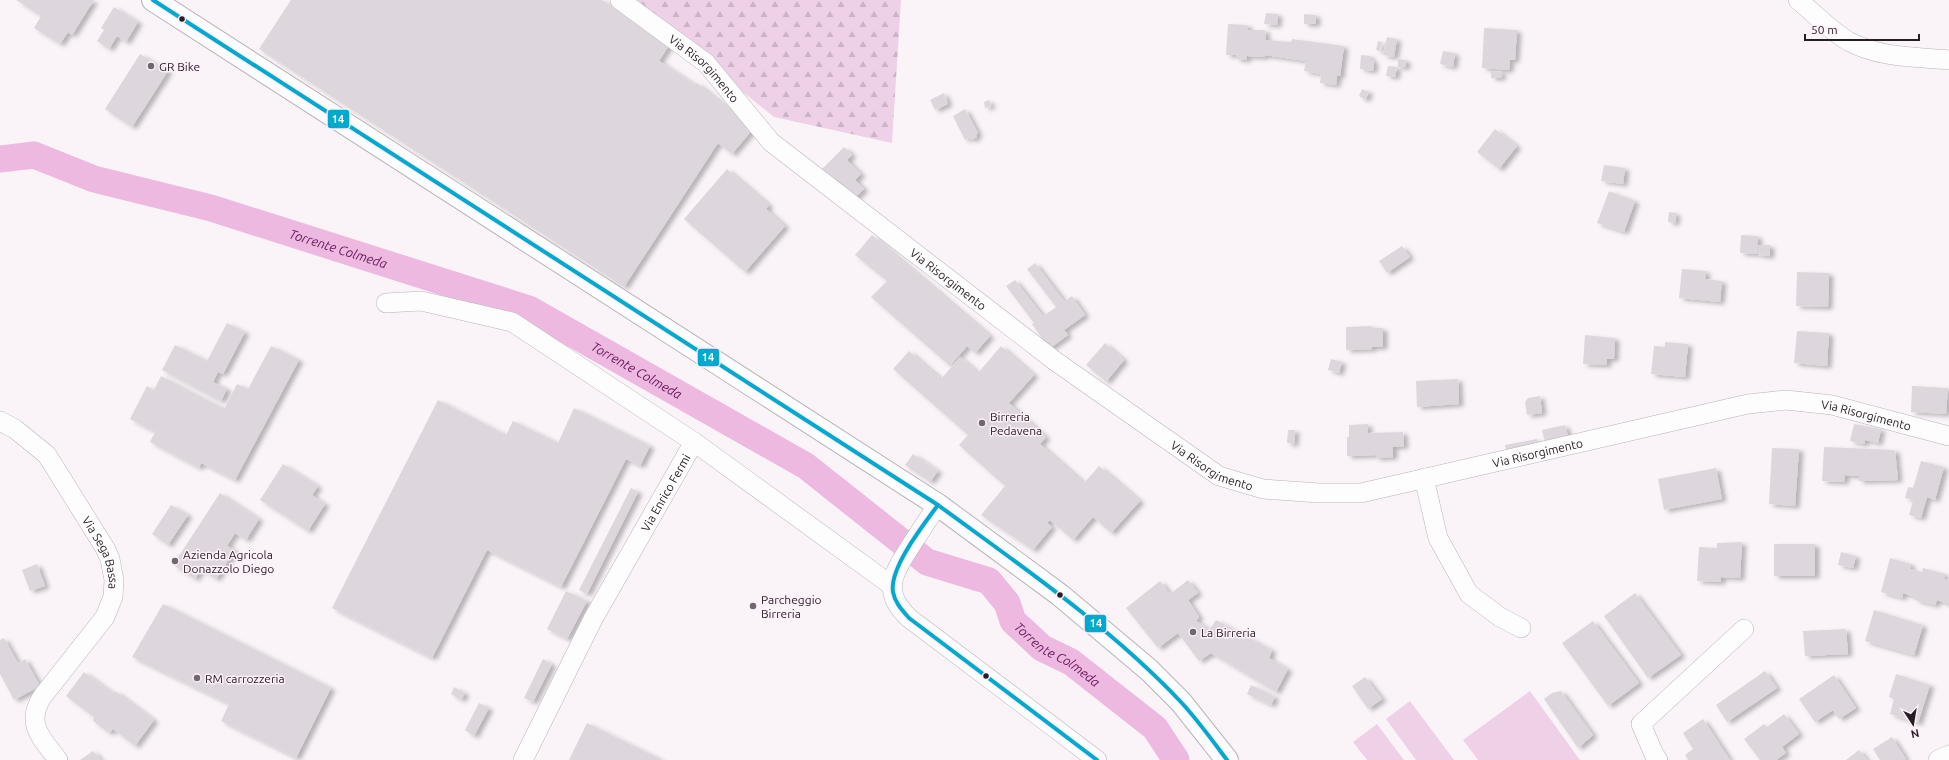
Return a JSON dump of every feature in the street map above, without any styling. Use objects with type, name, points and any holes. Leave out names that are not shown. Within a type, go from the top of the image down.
[{"type":"main road","points":[[153,0],[938,505],[1060,595],[1149,670],[1181,702],[1227,760]]},
{"type":"street","name":"Via Risorgimento","points":[[620,0],[706,63],[771,142],[1055,361],[1219,476],[1263,489],[1318,493],[1361,493],[1748,404],[1786,400],[1832,405],[1949,436]]},
{"type":"street","points":[[1798,0],[1849,41],[1864,48],[1883,54],[1949,60]]},
{"type":"street","points":[[386,303],[421,301],[512,322],[694,442]]},
{"type":"street","name":"Via Sega Bassa","points":[[0,421],[15,429],[47,455],[105,548],[112,570],[114,589],[105,617],[42,697],[35,711],[34,718],[38,733],[58,760]]},
{"type":"street","name":"Via Enrico Fermi","points":[[523,760],[593,619],[694,442],[893,577]]},
{"type":"street","points":[[1424,478],[1438,538],[1468,594],[1500,617],[1521,628]]},
{"type":"street","points":[[938,505],[923,526],[893,577],[896,602],[909,618],[1097,760]]},
{"type":"street","points":[[1658,760],[1641,724],[1744,629]]},
{"type":"street","points":[[1938,760],[1949,755]]},
{"type":"green space","points":[[629,0],[901,0],[892,143],[774,117]]},
{"type":"green space","points":[[1530,691],[1580,760],[1478,760],[1463,740]]},
{"type":"green space","points":[[1410,701],[1454,760],[1416,760],[1386,719]]},
{"type":"green space","points":[[1377,724],[1404,760],[1367,760],[1353,742]]},
{"type":"building","points":[[16,0],[94,0],[72,35],[68,32],[60,44],[34,28],[41,16]]},
{"type":"building","points":[[291,0],[602,0],[670,44],[659,61],[695,85],[697,83],[753,129],[732,154],[718,143],[624,287],[259,49]]},
{"type":"building","points":[[114,7],[138,22],[126,42],[117,36],[109,49],[97,41],[104,30],[101,28]]},
{"type":"building","points":[[1266,13],[1278,14],[1277,25],[1264,24]]},
{"type":"building","points":[[1304,14],[1316,15],[1316,24],[1304,24]]},
{"type":"building","points":[[1228,24],[1248,25],[1248,30],[1265,30],[1266,40],[1291,42],[1292,39],[1344,46],[1340,76],[1337,76],[1336,85],[1320,83],[1321,74],[1304,71],[1306,61],[1265,55],[1264,57],[1247,56],[1246,60],[1236,59],[1236,55],[1226,55]]},
{"type":"building","points":[[1484,28],[1517,30],[1515,60],[1510,60],[1509,70],[1482,68]]},
{"type":"building","points":[[1387,37],[1397,39],[1394,57],[1383,55]]},
{"type":"building","points":[[1378,41],[1382,42],[1380,51],[1376,50]]},
{"type":"building","points":[[1443,51],[1455,53],[1453,67],[1440,64]]},
{"type":"building","points":[[140,54],[168,71],[132,127],[105,109]]},
{"type":"building","points":[[1361,55],[1371,56],[1370,60],[1374,61],[1373,71],[1360,69]]},
{"type":"building","points":[[1398,59],[1406,60],[1406,67],[1398,67]]},
{"type":"building","points":[[1388,66],[1397,67],[1395,77],[1386,76]]},
{"type":"building","points":[[1491,71],[1502,72],[1501,78],[1491,78]]},
{"type":"building","points":[[1362,89],[1369,92],[1365,100],[1359,96]]},
{"type":"building","points":[[944,93],[948,104],[935,110],[930,100]]},
{"type":"building","points":[[989,100],[991,106],[985,108],[984,102]]},
{"type":"building","points":[[965,109],[978,133],[976,134],[977,137],[971,140],[970,137],[965,140],[953,116]]},
{"type":"building","points":[[1495,129],[1517,146],[1499,169],[1477,152]]},
{"type":"building","points":[[844,147],[852,155],[847,160],[861,174],[855,180],[864,189],[853,200],[821,170]]},
{"type":"building","points":[[1604,165],[1625,168],[1623,184],[1601,181]]},
{"type":"building","points":[[727,169],[769,205],[766,209],[785,226],[745,272],[684,219]]},
{"type":"building","points":[[1609,191],[1635,201],[1624,232],[1597,223]]},
{"type":"building","points":[[1669,212],[1676,213],[1675,223],[1668,222]]},
{"type":"building","points":[[872,235],[990,336],[975,353],[967,346],[950,366],[871,297],[887,281],[855,255]]},
{"type":"building","points":[[1741,235],[1758,236],[1757,254],[1740,253]]},
{"type":"building","points":[[1758,245],[1770,245],[1770,256],[1758,255]]},
{"type":"building","points":[[1402,246],[1410,257],[1387,273],[1379,261]]},
{"type":"building","points":[[1035,263],[1064,301],[1056,307],[1027,269]]},
{"type":"building","points":[[1682,269],[1706,271],[1705,279],[1722,281],[1720,302],[1679,298]]},
{"type":"building","points":[[1797,272],[1829,273],[1828,307],[1796,306]]},
{"type":"building","points":[[1015,280],[1043,316],[1036,321],[1072,296],[1085,315],[1064,330],[1068,335],[1049,349],[1032,324],[1034,323],[1006,286]]},
{"type":"building","points":[[227,323],[245,332],[223,374],[218,372],[213,382],[227,389],[221,401],[162,370],[175,345],[207,361]]},
{"type":"building","points":[[1372,326],[1372,328],[1383,328],[1383,347],[1346,350],[1346,327]]},
{"type":"building","points":[[1797,331],[1829,333],[1827,366],[1794,363]]},
{"type":"building","points":[[1585,335],[1615,338],[1614,359],[1607,359],[1607,365],[1583,364]]},
{"type":"building","points":[[1665,342],[1688,344],[1685,377],[1651,374],[1654,346],[1665,347]]},
{"type":"building","points":[[1105,343],[1124,360],[1106,382],[1086,365]]},
{"type":"building","points":[[271,346],[299,360],[235,480],[201,463],[199,468],[150,442],[155,432],[130,419],[147,386],[154,390],[161,376],[224,409],[237,384],[248,389]]},
{"type":"building","points":[[1001,346],[1034,375],[1009,403],[1046,437],[1040,444],[1084,483],[1099,466],[1140,501],[1111,533],[1093,517],[1073,540],[1050,520],[1047,523],[1052,527],[1033,550],[981,515],[1005,486],[959,445],[968,435],[893,369],[909,351],[941,379],[960,357],[978,373]]},
{"type":"building","points":[[1331,359],[1342,362],[1339,373],[1328,370]]},
{"type":"building","points":[[1458,379],[1459,404],[1417,407],[1416,381]]},
{"type":"building","points":[[1912,386],[1948,388],[1946,414],[1911,412]]},
{"type":"building","points":[[1540,396],[1542,413],[1527,415],[1525,402],[1528,398]]},
{"type":"building","points":[[438,400],[506,435],[513,421],[558,443],[574,408],[650,446],[640,466],[626,459],[561,587],[487,550],[432,658],[332,608]]},
{"type":"building","points":[[1368,424],[1368,433],[1403,432],[1404,446],[1393,447],[1393,457],[1376,458],[1376,455],[1347,456],[1347,437],[1349,437],[1349,425]]},
{"type":"building","points":[[1854,424],[1881,429],[1878,443],[1865,440],[1864,444],[1850,441]]},
{"type":"building","points":[[1565,425],[1570,444],[1547,450],[1542,430]]},
{"type":"building","points":[[1288,430],[1295,430],[1294,444],[1287,443]]},
{"type":"building","points":[[1537,439],[1540,452],[1508,459],[1505,445]]},
{"type":"building","points":[[1824,447],[1895,450],[1898,480],[1859,481],[1859,476],[1845,475],[1844,482],[1822,481]]},
{"type":"building","points":[[1772,448],[1799,449],[1795,506],[1769,504]]},
{"type":"building","points":[[913,454],[938,471],[930,482],[905,465]]},
{"type":"building","points":[[1921,461],[1944,467],[1935,500],[1927,497],[1921,518],[1909,515],[1913,500],[1905,498],[1908,487],[1913,488]]},
{"type":"building","points":[[283,464],[318,486],[312,495],[325,504],[308,531],[260,500]]},
{"type":"building","points":[[1716,468],[1722,499],[1664,510],[1658,479]]},
{"type":"building","points":[[631,488],[638,492],[587,594],[579,590]]},
{"type":"building","points":[[220,493],[259,519],[246,540],[235,533],[227,546],[235,550],[216,579],[201,569],[195,579],[173,565]]},
{"type":"building","points":[[171,505],[188,515],[168,545],[152,534]]},
{"type":"building","points":[[1742,542],[1740,578],[1721,577],[1721,582],[1697,581],[1699,547],[1717,548],[1717,543]]},
{"type":"building","points":[[1774,544],[1815,544],[1815,576],[1774,576]]},
{"type":"building","points":[[1841,552],[1856,556],[1853,568],[1838,565]]},
{"type":"building","points":[[1890,558],[1911,564],[1910,569],[1922,572],[1923,568],[1945,574],[1944,579],[1949,580],[1949,604],[1937,600],[1935,605],[1915,600],[1916,597],[1903,593],[1902,598],[1881,592]]},
{"type":"building","points":[[37,564],[45,586],[30,591],[22,570]]},
{"type":"building","points":[[1188,580],[1198,593],[1188,600],[1199,617],[1196,621],[1210,629],[1216,620],[1272,650],[1269,658],[1288,669],[1276,692],[1211,653],[1199,661],[1178,633],[1158,648],[1126,608],[1160,581],[1170,594]]},
{"type":"building","points":[[566,591],[587,601],[567,639],[547,629]]},
{"type":"building","points":[[1635,593],[1681,655],[1648,678],[1604,616]]},
{"type":"building","points":[[163,604],[331,688],[296,758],[221,721],[229,704],[132,657]]},
{"type":"building","points":[[1874,610],[1923,625],[1914,655],[1865,641]]},
{"type":"building","points":[[1593,621],[1639,683],[1608,706],[1562,643]]},
{"type":"building","points":[[1846,629],[1848,654],[1805,656],[1803,631]]},
{"type":"building","points":[[4,638],[18,663],[25,659],[40,686],[14,700],[0,674],[0,640]]},
{"type":"building","points":[[543,659],[552,664],[533,702],[524,698]]},
{"type":"building","points":[[1765,671],[1777,688],[1727,722],[1716,705]]},
{"type":"building","points":[[84,672],[114,694],[115,691],[154,720],[135,746],[113,729],[109,733],[93,721],[94,717],[66,696]]},
{"type":"building","points":[[1896,674],[1930,685],[1918,723],[1890,714],[1894,699],[1889,697]]},
{"type":"building","points":[[1834,675],[1856,708],[1839,719],[1833,710],[1815,722],[1799,699]]},
{"type":"building","points":[[1365,677],[1382,699],[1368,709],[1352,686]]},
{"type":"building","points":[[1251,685],[1275,697],[1271,705],[1247,694]]},
{"type":"building","points":[[454,687],[465,693],[461,700],[451,694]]},
{"type":"building","points":[[1561,691],[1593,735],[1578,748],[1544,699],[1552,693]]},
{"type":"building","points":[[479,703],[489,708],[474,736],[465,730]]},
{"type":"building","points":[[1784,714],[1799,734],[1782,747],[1786,753],[1776,760],[1760,760],[1744,739],[1764,724],[1767,727]]},
{"type":"building","points":[[1703,719],[1730,760],[1688,760],[1685,755],[1693,749],[1683,733]]},
{"type":"building","points":[[587,723],[662,760],[569,760]]},
{"type":"building","points":[[1892,737],[1906,759],[1880,760],[1873,749]]},
{"type":"building","points":[[1859,750],[1867,760],[1846,760]]},
{"type":"building","points":[[93,751],[101,760],[80,760]]},
{"type":"waterway","name":"Torrente Colmeda","points":[[0,159],[34,155],[94,179],[211,208],[529,309],[806,466],[927,562],[989,581],[1007,603],[1013,621],[1042,648],[1071,662],[1155,728],[1176,760]]},
{"type":"transit line","name":"14","points":[[153,0],[938,505],[1064,598],[1124,647],[1180,701],[1227,760]]},
{"type":"transit line","name":"14","points":[[938,505],[924,523],[896,571],[893,582],[893,592],[897,603],[909,618],[1097,760]]},
{"type":"place","name":"GR Bike","points":[[151,66]]},
{"type":"place","name":"Birreria Pedavena","points":[[982,423]]},
{"type":"place","name":"Azienda Agricola Donazzolo Diego","points":[[175,561]]},
{"type":"place","name":"Parcheggio Birreria","points":[[753,606]]},
{"type":"place","name":"La Birreria","points":[[1193,632]]},
{"type":"place","name":"RM carrozzeria","points":[[197,678]]}]
